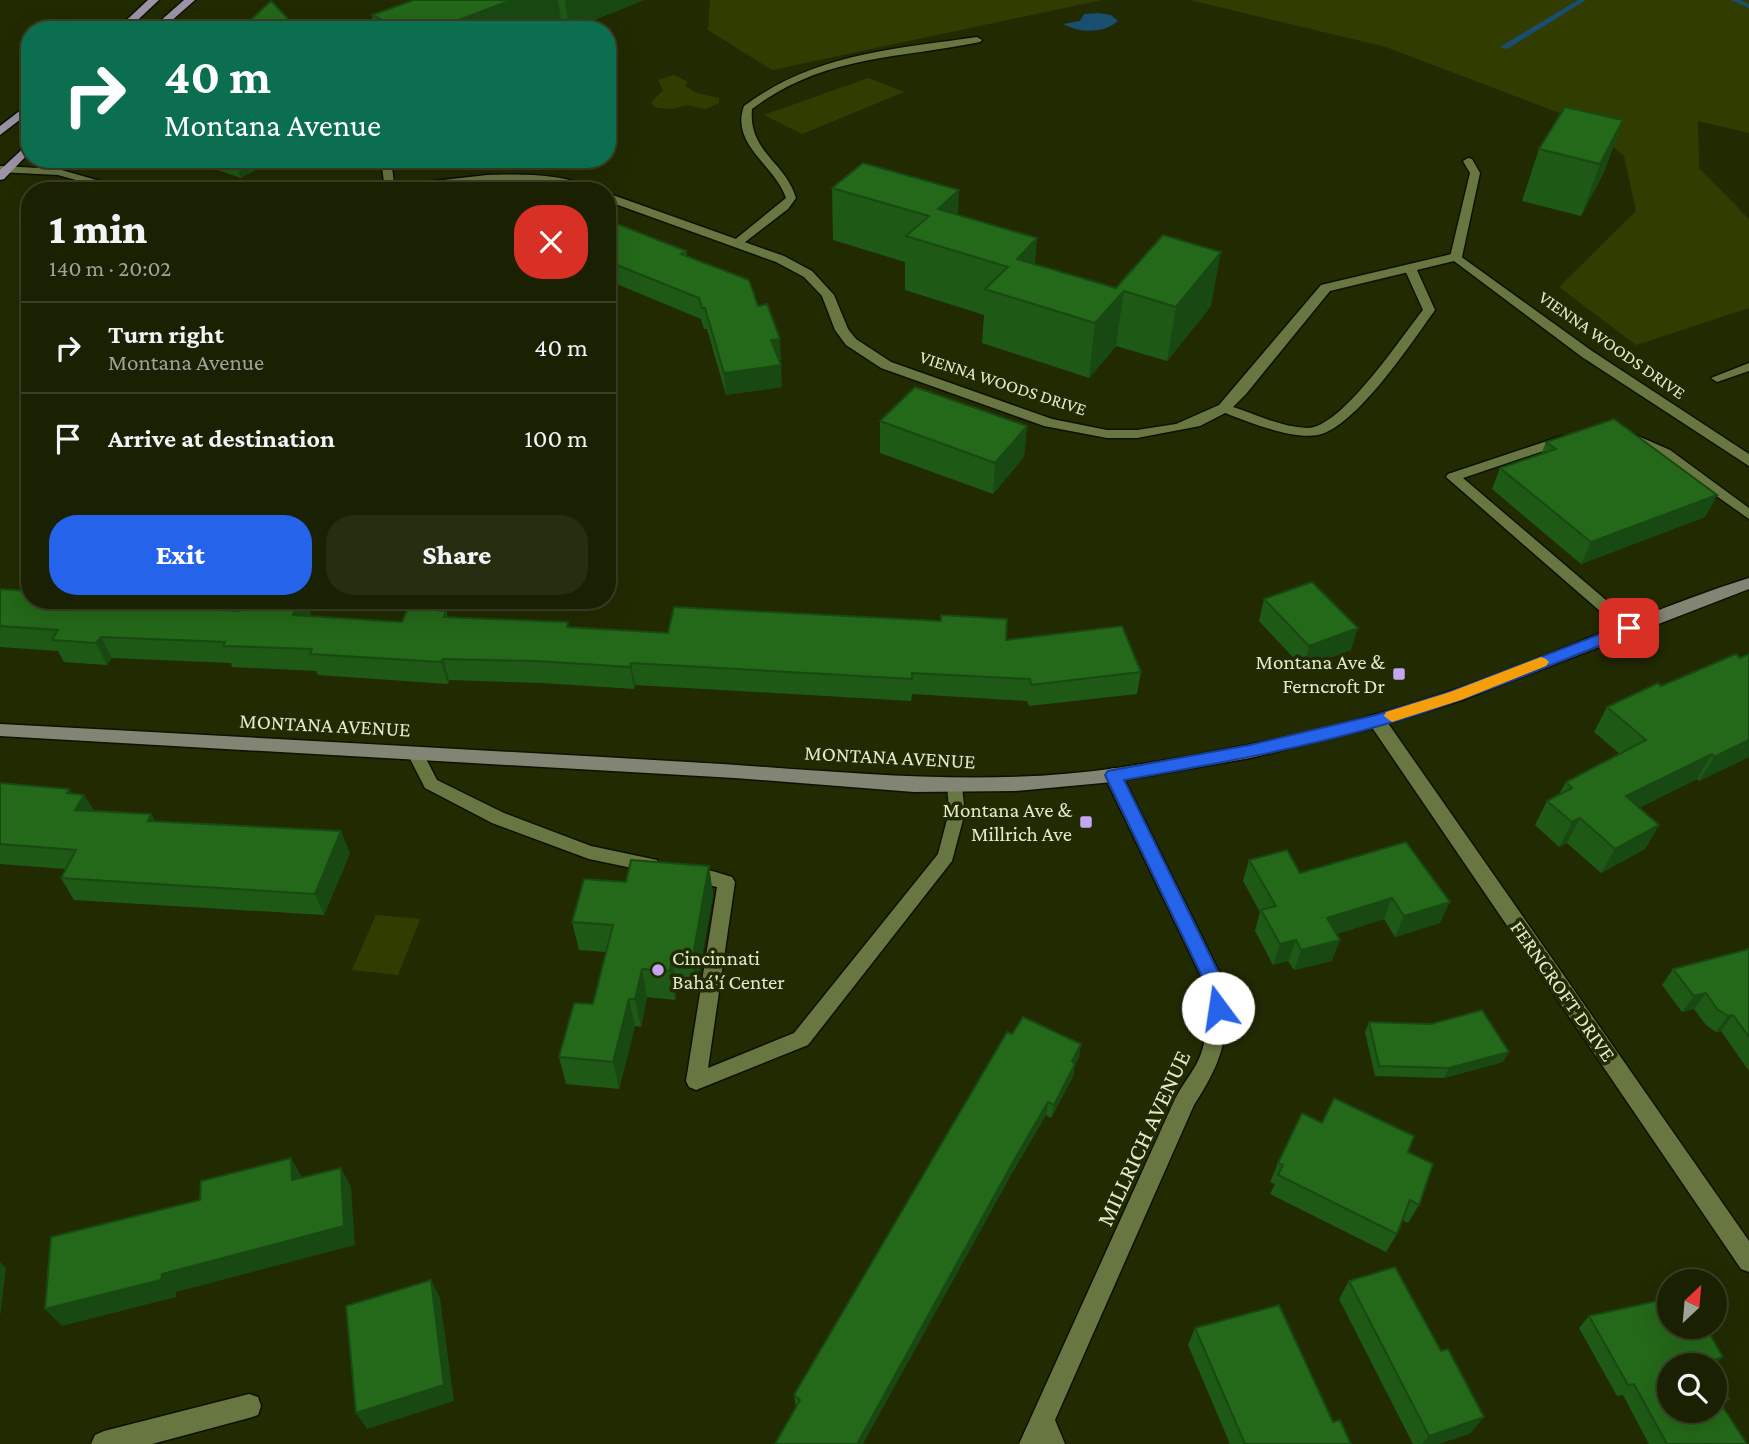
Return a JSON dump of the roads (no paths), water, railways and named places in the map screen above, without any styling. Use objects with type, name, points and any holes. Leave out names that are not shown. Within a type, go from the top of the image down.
[{"type":"main road","points":[[131,21],[154,0]]},
{"type":"main road","points":[[166,21],[190,0]]},
{"type":"main road","points":[[0,132],[21,114]]},
{"type":"main road","points":[[2,172],[21,154]]},
{"type":"street","points":[[2,172],[58,172],[95,182]]},
{"type":"street","points":[[474,182],[516,178],[555,182]]},
{"type":"street","name":"VIENNA WOODS DRIVE","points":[[616,200],[780,259],[808,274],[828,295],[842,330],[851,342],[868,356],[886,365],[1049,423],[1107,434],[1152,432],[1195,423],[1224,408],[1326,288],[1456,257],[1587,354],[1749,461]]},
{"type":"street","name":"MONTANA AVENUE","points":[[0,730],[735,771],[914,785],[1015,784],[1113,775],[1250,751],[1377,721],[1456,696],[1749,583]]},
{"type":"street","name":"FERNCROFT DRIVE","points":[[1377,721],[1749,1261]]},
{"type":"street","name":"MILLRICH AVENUE","points":[[1032,1444],[1048,1432],[1185,1099],[1205,1071],[1217,1040],[1218,1008],[1211,976],[1113,775]]},
{"type":"street","points":[[104,1444],[249,1406]]},
{"type":"lane","points":[[395,21],[411,15]]},
{"type":"lane","points":[[737,244],[785,207],[791,198],[789,186],[751,143],[745,132],[747,108],[759,97],[784,82],[831,66],[977,40]]},
{"type":"lane","points":[[1456,257],[1475,173],[1468,160]]},
{"type":"lane","points":[[1224,408],[1272,426],[1317,431],[1347,414],[1429,310],[1410,268]]},
{"type":"lane","points":[[1717,378],[1749,367]]},
{"type":"lane","points":[[1614,432],[1624,433],[1665,453],[1749,514]]},
{"type":"lane","points":[[1582,433],[1453,477],[1629,628]]},
{"type":"lane","points":[[415,753],[431,784],[498,818],[590,852],[726,882],[696,1082],[800,1039],[946,856],[957,813],[955,785]]},
{"type":"water","points":[[1084,14],[1111,15],[1118,21],[1091,31],[1063,24],[1080,21]]},
{"type":"waterway","points":[[1504,47],[1583,0]]},
{"type":"waterway","points":[[1734,0],[1749,6]]},
{"type":"place","name":"Montana Ave & Ferncroft Dr","points":[[1399,674]]},
{"type":"place","name":"Montana Ave & Millrich Ave","points":[[1086,822]]},
{"type":"place","name":"Cincinnati Bahá'í Center","points":[[658,970]]}]
